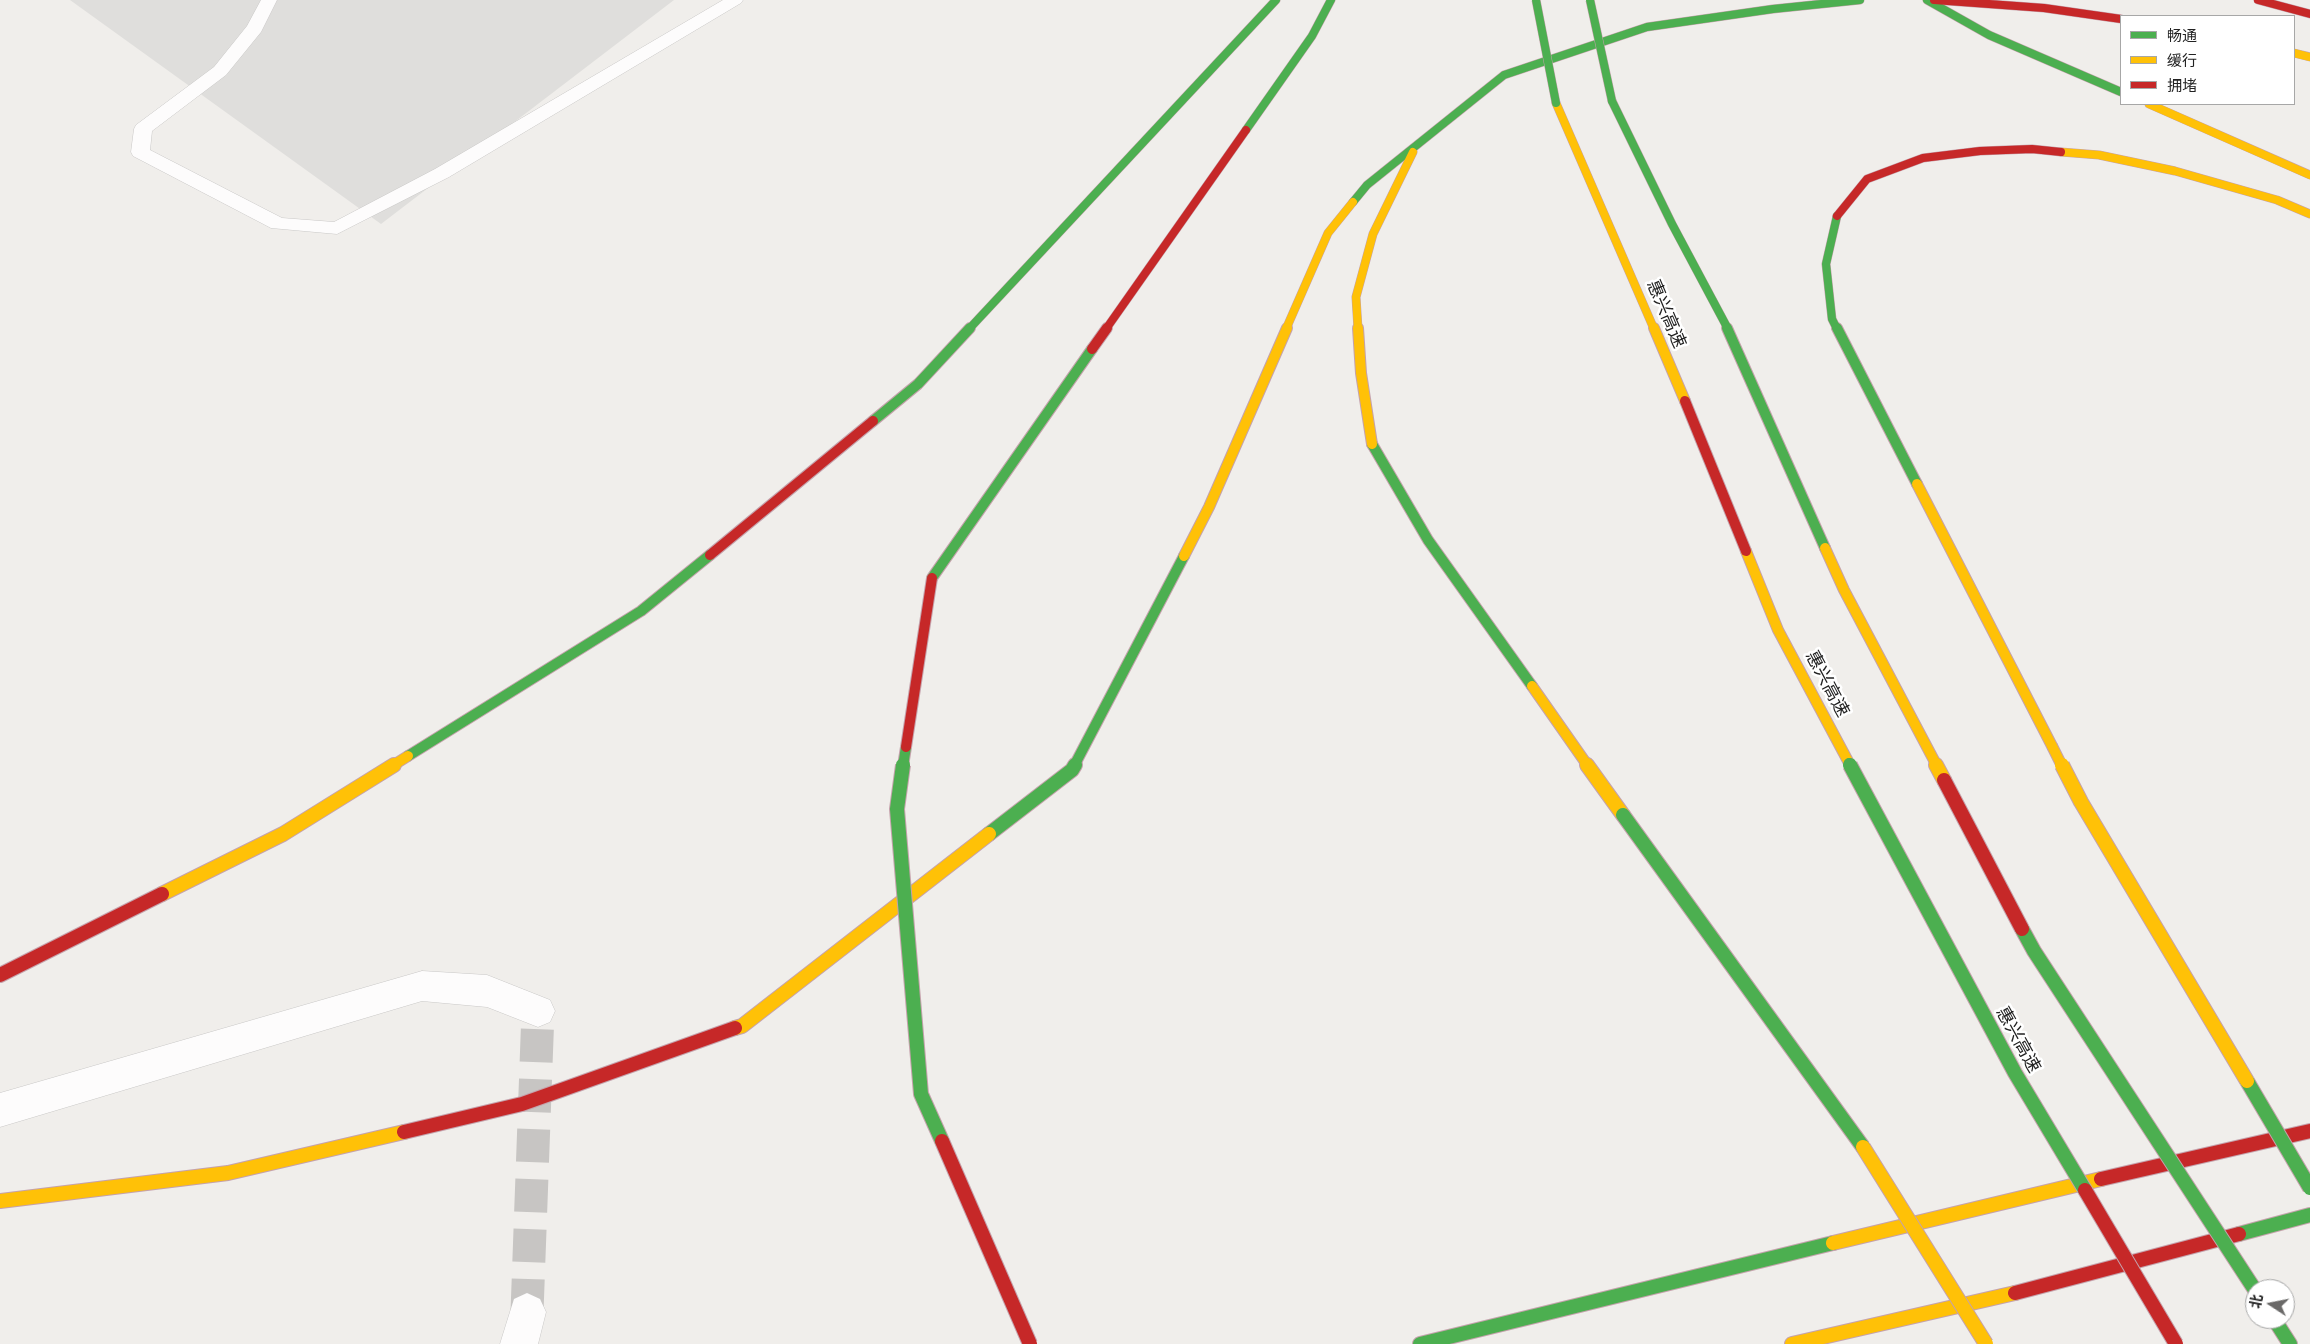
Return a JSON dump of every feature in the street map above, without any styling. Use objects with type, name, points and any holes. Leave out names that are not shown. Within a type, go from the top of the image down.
[{"type":"highway","points":[[0,975],[283,834],[641,611],[918,384],[1276,0]]},
{"type":"highway","points":[[1030,1344],[921,1094],[897,809],[932,578],[1312,36],[1331,0]]},
{"type":"highway","name":"惠兴高速","points":[[1536,0],[1556,103],[1689,411],[1778,630],[2016,1073],[2176,1344]]},
{"type":"highway","points":[[1590,0],[1612,101],[1672,224],[1733,339],[1844,590],[2034,951],[2248,1279]]},
{"type":"highway","points":[[0,1201],[228,1173],[522,1104],[742,1026],[1072,770],[1209,508],[1328,232],[1367,185],[1504,75],[1647,27],[1773,9],[1860,0]]},
{"type":"highway","points":[[1927,0],[2044,8],[2120,19]]},
{"type":"highway","points":[[1927,0],[1989,35],[2120,92]]},
{"type":"highway","points":[[2258,0],[2310,14]]},
{"type":"highway","points":[[2295,53],[2310,57]]},
{"type":"highway","points":[[2151,105],[2310,175]]},
{"type":"highway","points":[[1416,146],[1373,234],[1356,297],[1360,373],[1372,447],[1428,540],[1623,815],[1869,1155],[1986,1344]]},
{"type":"highway","points":[[2310,214],[2277,200],[2174,171],[2099,155],[2032,149],[1980,151],[1923,158],[1867,179],[1837,215],[1826,264],[1832,320],[2052,746],[2086,810],[2310,1188]]},
{"type":"highway","points":[[1420,1344],[1965,1211],[2310,1131]]},
{"type":"highway","points":[[1792,1344],[2002,1296],[2310,1215]]},
{"type":"highway","points":[[2280,1329],[2290,1344]]},
{"type":"street","points":[[269,0],[255,28],[220,71],[143,129],[140,152],[278,224],[337,228],[442,173],[735,0]]},
{"type":"street","points":[[0,1110],[422,986],[487,992],[538,1011]]},
{"type":"shaded area","points":[[70,0],[674,0],[381,224]]},
{"type":"tunnel","points":[[527,1312],[538,1011]]},
{"type":"traffic: fast","points":[[873,421],[918,384],[1276,0]]},
{"type":"traffic: fast","points":[[1246,130],[1312,36],[1331,0]]},
{"type":"traffic: fast","points":[[1536,0],[1556,103]]},
{"type":"traffic: fast","points":[[1590,0],[1612,101]]},
{"type":"traffic: fast","points":[[1353,202],[1367,185],[1504,75],[1647,27],[1773,9],[1860,0]]},
{"type":"traffic: fast","points":[[1927,0],[1989,35],[2120,92]]},
{"type":"traffic: fast","points":[[1612,101],[1672,224],[1733,339],[1825,548]]},
{"type":"traffic: fast","points":[[1837,216],[1826,264],[1832,319],[1917,484]]},
{"type":"traffic: fast","points":[[932,578],[1092,349]]},
{"type":"traffic: fast","points":[[1372,444],[1428,540],[1532,686]]},
{"type":"traffic: fast","points":[[408,756],[641,611],[710,555]]},
{"type":"traffic: fast","points":[[989,834],[1072,770],[1184,556]]},
{"type":"traffic: fast","points":[[906,747],[897,809],[921,1094],[942,1141]]},
{"type":"traffic: fast","points":[[1849,763],[2015,1073],[2085,1190]]},
{"type":"traffic: fast","points":[[1623,815],[1863,1147]]},
{"type":"traffic: fast","points":[[2022,929],[2034,951],[2248,1279]]},
{"type":"traffic: fast","points":[[2247,1081],[2310,1188]]},
{"type":"traffic: fast","points":[[2239,1234],[2310,1215]]},
{"type":"traffic: fast","points":[[1420,1344],[1833,1243]]},
{"type":"traffic: fast","points":[[2280,1329],[2290,1344]]},
{"type":"traffic: slow","points":[[2295,53],[2310,57]]},
{"type":"traffic: slow","points":[[1556,103],[1685,401]]},
{"type":"traffic: slow","points":[[2151,105],[2310,175]]},
{"type":"traffic: slow","points":[[1372,444],[1361,373],[1356,297],[1373,234],[1413,152]]},
{"type":"traffic: slow","points":[[2061,152],[2099,155],[2175,171],[2277,200],[2310,214]]},
{"type":"traffic: slow","points":[[1184,556],[1209,507],[1328,233],[1353,202]]},
{"type":"traffic: slow","points":[[1917,484],[2052,746]]},
{"type":"traffic: slow","points":[[1825,548],[1844,590],[1944,780]]},
{"type":"traffic: slow","points":[[1746,551],[1778,630],[1849,763]]},
{"type":"traffic: slow","points":[[1532,686],[1623,815]]},
{"type":"traffic: slow","points":[[2052,746],[2081,802],[2247,1081]]},
{"type":"traffic: slow","points":[[162,894],[283,834],[408,756]]},
{"type":"traffic: slow","points":[[735,1028],[742,1026],[989,834]]},
{"type":"traffic: slow","points":[[0,1201],[228,1173],[404,1132]]},
{"type":"traffic: slow","points":[[1863,1147],[1986,1344]]},
{"type":"traffic: slow","points":[[1833,1243],[2101,1179]]},
{"type":"traffic: slow","points":[[1792,1344],[2015,1293]]},
{"type":"traffic: jam","points":[[1934,0],[2044,8],[2120,19]]},
{"type":"traffic: jam","points":[[2258,0],[2310,14]]},
{"type":"traffic: jam","points":[[1092,349],[1246,130]]},
{"type":"traffic: jam","points":[[1837,216],[1867,179],[1923,158],[1980,151],[2032,149],[2061,152]]},
{"type":"traffic: jam","points":[[1685,401],[1746,551]]},
{"type":"traffic: jam","points":[[710,555],[873,421]]},
{"type":"traffic: jam","points":[[906,747],[932,578]]},
{"type":"traffic: jam","points":[[1944,780],[2022,929]]},
{"type":"traffic: jam","points":[[0,975],[162,894]]},
{"type":"traffic: jam","points":[[404,1132],[522,1104],[735,1028]]},
{"type":"traffic: jam","points":[[2101,1179],[2310,1131]]},
{"type":"traffic: jam","points":[[942,1141],[1030,1344]]},
{"type":"traffic: jam","points":[[2085,1190],[2176,1344]]},
{"type":"traffic: jam","points":[[2015,1293],[2239,1234]]}]
